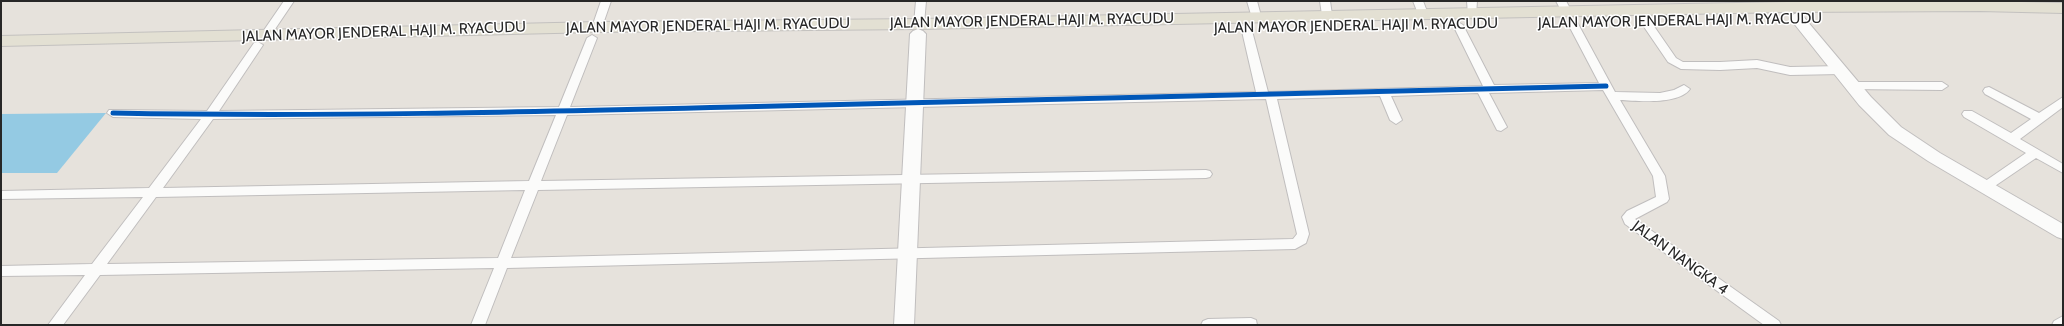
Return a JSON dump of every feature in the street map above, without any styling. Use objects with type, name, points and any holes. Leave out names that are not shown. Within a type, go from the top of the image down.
[{"type":"main road","name":"JALAN MAYOR JENDERAL HAJI M. RYACUDU","points":[[1252,15],[1393,20],[1421,13],[1472,7],[1567,12],[1789,9],[1986,11],[2063,8]]},
{"type":"main road","name":"JALAN MAYOR JENDERAL HAJI M. RYACUDU","points":[[1,40],[125,43],[594,32],[918,29],[1252,15],[1326,8],[1357,15],[1393,20]]},
{"type":"main road","name":"JALAN MAYOR JENDERAL HAJI M. RYACUDU","points":[[1986,11],[2063,18]]},
{"type":"main road","name":"JALAN MAYOR JENDERAL HAJI M. RYACUDU","points":[[1421,13],[1458,25],[1567,12]]},
{"type":"main road","name":"JALAN MAYOR JENDERAL HAJI M. RYACUDU","points":[[1,49],[100,43]]},
{"type":"street","points":[[55,325],[210,115],[289,1]]},
{"type":"street","points":[[478,325],[606,1]]},
{"type":"street","points":[[904,325],[910,180],[918,29],[921,1]]},
{"type":"street","points":[[1789,9],[1841,70],[1852,86],[1881,119],[1895,131],[1985,187],[2063,232]]},
{"type":"street","points":[[1644,11],[1672,60],[1681,65],[1720,66],[1757,64],[1790,71],[1841,70]]},
{"type":"street","name":"JALAN NANGKA 4","points":[[1567,12],[1609,91],[1660,176],[1663,199],[1631,214],[1628,221],[1774,325]]},
{"type":"street","points":[[1,271],[502,263],[1295,244],[1301,240],[1303,234],[1267,96],[1252,15]]},
{"type":"street","points":[[1458,25],[1500,127]]},
{"type":"street","points":[[1852,86],[1942,86]]},
{"type":"street","points":[[113,113],[210,115],[562,111],[1486,90],[1609,91],[1665,96],[1680,93],[1684,89]]},
{"type":"street","points":[[1989,91],[2039,118]]},
{"type":"street","points":[[1384,93],[1396,120]]},
{"type":"street","points":[[2011,139],[2063,100]]},
{"type":"street","points":[[1968,114],[2063,169]]},
{"type":"street","points":[[1985,187],[2036,153]]},
{"type":"street","points":[[1,195],[532,187],[1206,174]]},
{"type":"street","points":[[2059,325],[2063,322]]},
{"type":"street","points":[[1208,325],[1250,324]]},
{"type":"water","points":[[106,113],[57,173],[1,173],[1,114]]},
{"type":"cycle path","points":[[113,113],[210,115],[562,111],[1151,99],[1606,86]]}]
